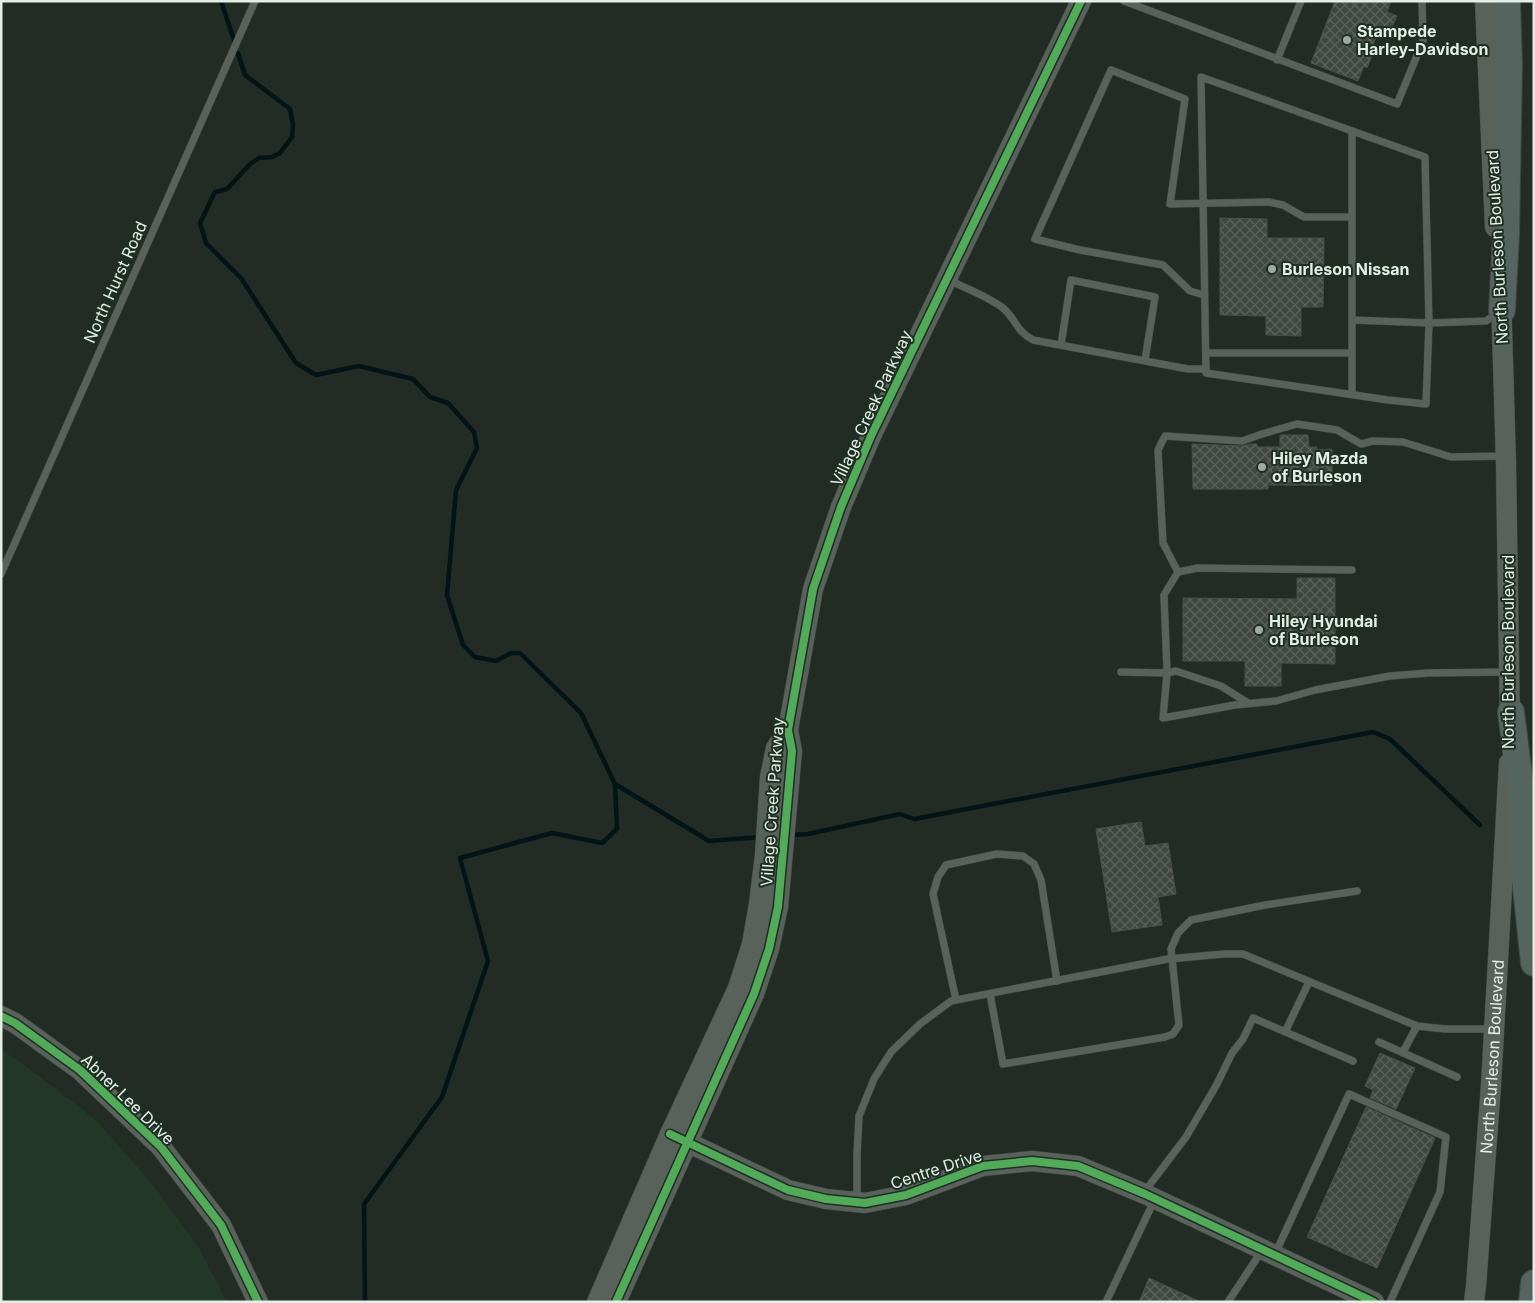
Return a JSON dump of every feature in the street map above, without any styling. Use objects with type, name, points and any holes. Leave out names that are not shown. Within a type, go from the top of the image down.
[{"type":"highway","points":[[1502,310],[1506,235],[1509,66],[1507,1]]},
{"type":"highway","points":[[1511,712],[1521,791],[1522,850],[1534,963]]},
{"type":"highway","points":[[1532,1302],[1534,1283]]},
{"type":"street","name":"Village Creek Parkway","points":[[597,1302],[678,1138],[754,994],[766,958],[778,907],[774,857],[780,778],[776,748],[788,730],[814,589],[841,507],[871,436],[1081,1]]},
{"type":"street","name":"North Burleson Boulevard","points":[[1474,1302],[1494,1029],[1511,712],[1502,310],[1495,236],[1485,1]]},
{"type":"street","name":"Abner Lee Drive","points":[[1,1016],[15,1023],[80,1070],[161,1147],[221,1225],[258,1302]]},
{"type":"street","name":"Village Creek Parkway","points":[[616,1302],[678,1138]]},
{"type":"street","name":"Centre Drive","points":[[678,1138],[788,1190],[826,1199],[865,1203],[906,1195],[983,1166],[1032,1161],[1078,1166],[1149,1196],[1369,1301]]},
{"type":"lane","name":"North Hurst Road","points":[[1,574],[255,1]]},
{"type":"lane","points":[[1124,1],[1397,104],[1423,41],[1422,1]]},
{"type":"lane","points":[[1277,60],[1301,1]]},
{"type":"lane","points":[[1204,295],[1190,291],[1163,265],[1080,250],[1035,239],[1111,70],[1186,99],[1170,204],[1269,202],[1282,205],[1304,216],[1352,217]]},
{"type":"lane","points":[[1200,77],[1425,157],[1429,323],[1426,404],[1206,373],[1202,204],[1200,77]]},
{"type":"lane","points":[[1352,131],[1352,394]]},
{"type":"lane","points":[[947,278],[997,304],[1005,310],[1018,328],[1033,340],[1188,369],[1206,369]]},
{"type":"lane","points":[[1061,345],[1071,280],[1155,297],[1145,360]]},
{"type":"lane","points":[[1352,320],[1429,323],[1486,322],[1502,310]]},
{"type":"lane","points":[[1206,353],[1352,353]]},
{"type":"lane","points":[[1178,572],[1163,542],[1158,450],[1165,436],[1242,441],[1297,424],[1337,430],[1361,444],[1373,441],[1403,442],[1451,457],[1506,456]]},
{"type":"lane","points":[[1352,570],[1198,568],[1178,572],[1164,595],[1167,673],[1163,718],[1248,703],[1276,701],[1315,690],[1390,676],[1428,673],[1510,672]]},
{"type":"lane","points":[[1121,672],[1167,673],[1176,671],[1221,686],[1248,703]]},
{"type":"lane","points":[[956,1000],[933,894],[938,877],[946,865],[997,854],[1023,856],[1034,864],[1041,880],[1057,981]]},
{"type":"lane","points":[[990,994],[1003,1064],[1166,1037],[1173,1034],[1179,1025],[1171,949],[1178,932],[1191,920],[1265,905],[1357,891]]},
{"type":"lane","points":[[856,1202],[859,1116],[874,1079],[891,1052],[920,1024],[951,1001],[1171,959],[1243,954],[1417,1026],[1445,1029],[1494,1029]]},
{"type":"lane","points":[[1285,1032],[1309,982]]},
{"type":"lane","points":[[1106,1302],[1149,1196],[1217,1084],[1232,1053],[1243,1039],[1253,1018],[1353,1061]]},
{"type":"lane","points":[[1403,1052],[1417,1026]]},
{"type":"lane","points":[[1379,1042],[1456,1077]]},
{"type":"lane","points":[[1228,1302],[1268,1252],[1349,1094],[1446,1137],[1440,1192],[1390,1302]]},
{"type":"shaded area","points":[[1,1050],[15,1058],[95,1119],[153,1185],[199,1248],[227,1302],[1,1302]]},
{"type":"building","name":"Stampede Harley-Davidson","points":[[1335,1],[1391,1],[1387,12],[1397,16],[1391,29],[1381,25],[1370,52],[1373,53],[1367,68],[1364,66],[1358,81],[1311,63]]},
{"type":"building","name":"Burleson Nissan","points":[[1220,218],[1267,219],[1267,238],[1324,238],[1323,307],[1301,307],[1301,336],[1266,335],[1266,316],[1220,315]]},
{"type":"building","name":"Hiley Mazda of Burleson","points":[[1280,435],[1308,435],[1309,447],[1317,447],[1317,450],[1332,449],[1332,485],[1268,485],[1268,489],[1193,489],[1192,444],[1242,446],[1257,444],[1257,447],[1280,447]]},
{"type":"building","name":"Hiley Hyundai of Burleson","points":[[1297,578],[1335,578],[1335,664],[1281,663],[1281,686],[1245,686],[1245,661],[1183,661],[1183,598],[1297,599]]},
{"type":"building","points":[[1141,822],[1145,846],[1168,843],[1176,894],[1158,897],[1162,925],[1112,932],[1096,829]]},
{"type":"building","points":[[1380,1053],[1415,1068],[1396,1109],[1370,1098],[1373,1090],[1365,1086]]},
{"type":"building","points":[[1366,1107],[1435,1138],[1377,1268],[1307,1237]]},
{"type":"building","points":[[1149,1278],[1201,1302],[1139,1302]]},
{"type":"waterway","points":[[221,1],[234,40]]},
{"type":"waterway","points":[[238,53],[245,75],[290,109],[293,124],[292,137],[280,153],[272,157],[259,158],[250,164],[227,189],[215,192],[200,223],[206,243],[241,278],[296,363],[316,375],[359,366],[413,379],[430,397],[448,403],[474,432],[477,448],[456,490],[447,595],[463,645],[475,657],[496,661],[511,653],[520,653],[581,713],[615,784],[709,841],[760,837]]},
{"type":"waterway","points":[[790,835],[808,834],[900,814],[914,819],[1373,732],[1390,739],[1480,825]]},
{"type":"waterway","points":[[365,1302],[364,1204],[442,1097],[488,961],[460,858],[552,833],[602,843],[617,829],[615,784]]},
{"type":"cycle path","points":[[616,1302],[754,994],[769,949],[778,907],[792,751],[788,730],[813,589],[841,507],[871,436],[1081,1]]},
{"type":"cycle path","points":[[1,1016],[15,1023],[80,1070],[161,1147],[221,1225],[258,1302]]},
{"type":"cycle path","points":[[670,1134],[788,1190],[826,1199],[865,1203],[906,1195],[983,1166],[1032,1161],[1078,1166],[1145,1194],[1374,1302]]},
{"type":"place","name":"Stampede Harley-Davidson","points":[[1347,40]]},
{"type":"place","name":"Burleson Nissan","points":[[1272,269]]},
{"type":"place","name":"Hiley Mazda of Burleson","points":[[1262,467]]},
{"type":"place","name":"Hiley Hyundai of Burleson","points":[[1259,630]]}]
